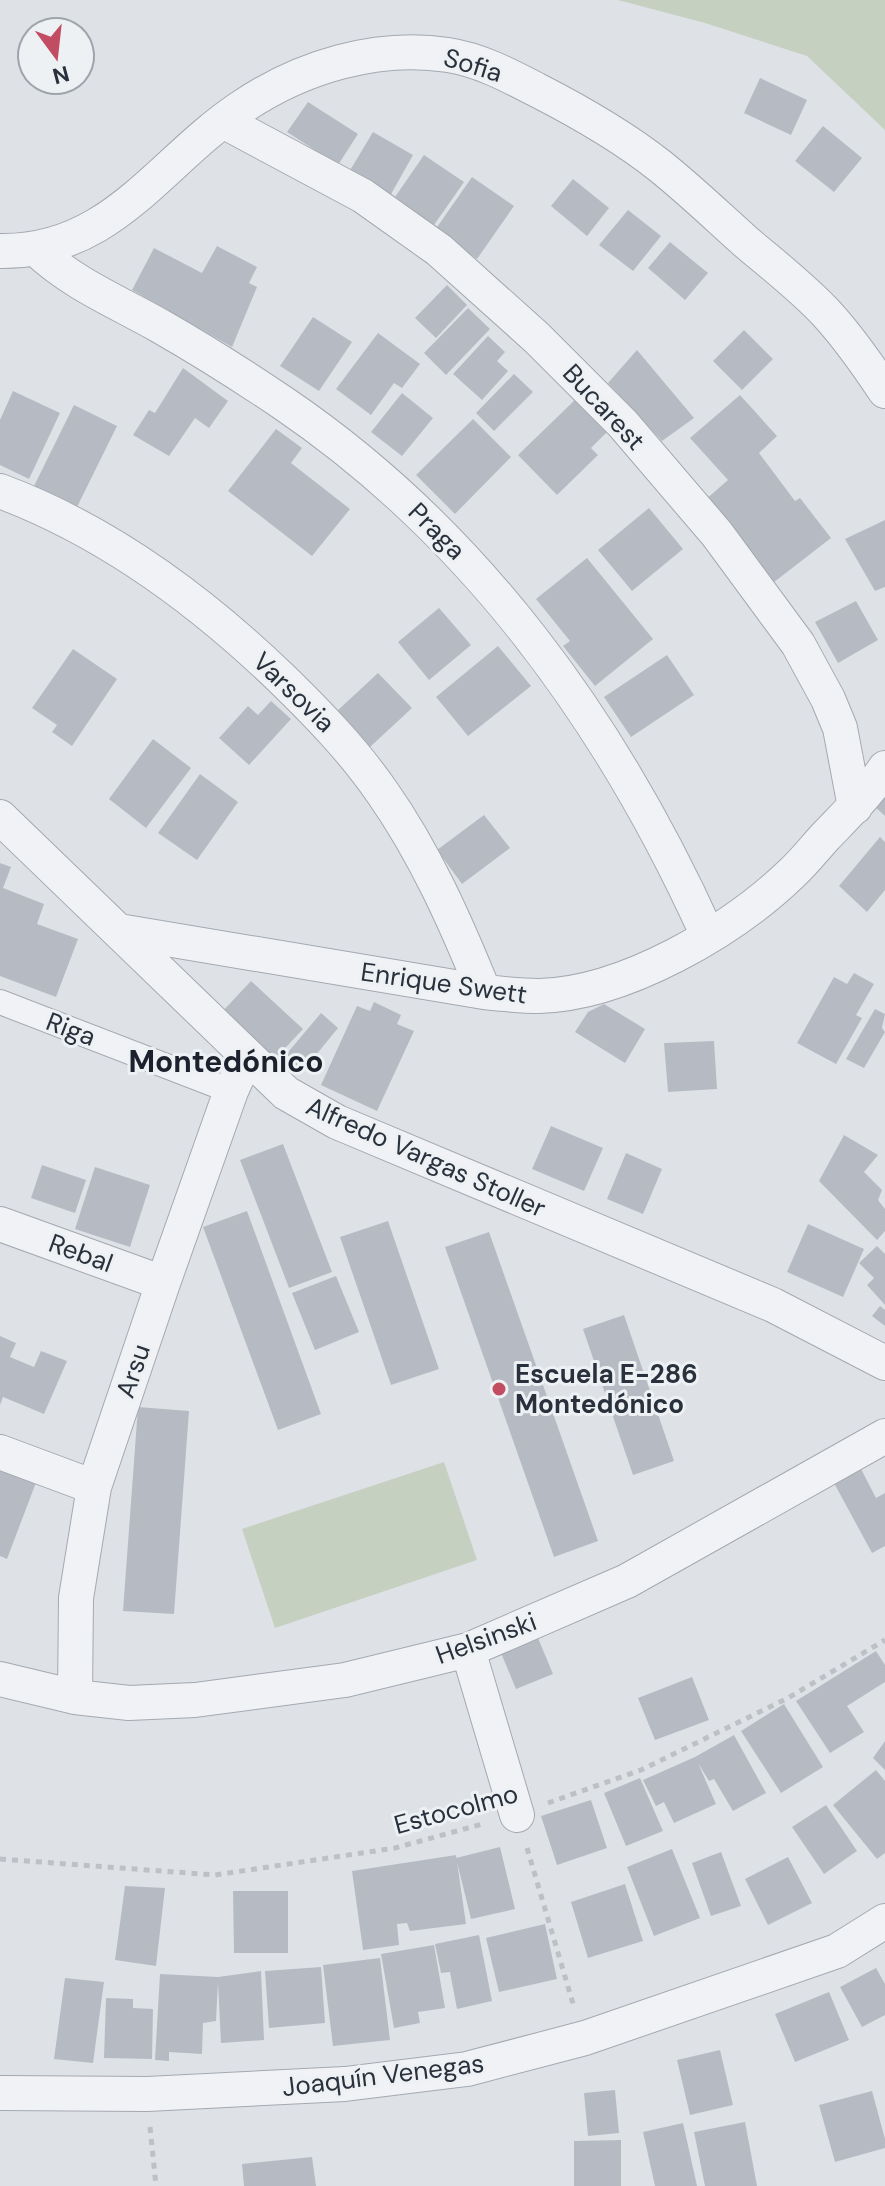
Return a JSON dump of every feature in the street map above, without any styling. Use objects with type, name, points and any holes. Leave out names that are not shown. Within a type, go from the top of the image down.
[{"type":"street","name":"Sofia","points":[[0,251],[37,250],[80,235],[104,222],[150,188],[223,121],[290,80],[351,59],[386,53],[421,52],[474,60],[595,122],[662,168],[825,312],[885,391]]},
{"type":"street","name":"Bucarest","points":[[223,121],[363,196],[439,250],[537,338],[623,424],[717,534],[809,663],[840,728],[855,807]]},
{"type":"street","name":"Praga","points":[[37,250],[75,281],[160,326],[285,404],[352,452],[438,530],[524,627],[607,742],[671,855],[708,936]]},
{"type":"street","name":"Varsovia","points":[[0,491],[64,518],[149,568],[223,626],[326,722],[366,769],[401,821],[457,925],[484,992]]},
{"type":"street","points":[[855,807],[885,768]]},
{"type":"street","name":"Enrique Swett","points":[[119,931],[484,992],[539,996],[592,988],[642,971],[708,936],[763,899],[855,807]]},
{"type":"street","name":"Alfredo Vargas Stoller","points":[[0,817],[246,1058],[286,1093],[337,1122],[773,1305],[885,1363]]},
{"type":"street","name":"Riga","points":[[0,1002],[231,1091]]},
{"type":"street","name":"Arsu","points":[[75,1697],[76,1598],[94,1487],[231,1091],[246,1058]]},
{"type":"street","name":"Rebal","points":[[0,1224],[163,1283]]},
{"type":"street","name":"Helsinski","points":[[0,1679],[75,1697],[129,1703],[195,1700],[345,1680],[468,1650],[627,1581],[885,1436]]},
{"type":"street","points":[[0,1452],[94,1487]]},
{"type":"street","points":[[468,1650],[517,1815]]},
{"type":"street","name":"Joaquín Venegas","points":[[0,2093],[147,2094],[345,2084],[451,2071],[585,2038],[837,1951],[885,1921]]},
{"type":"path","name":"Estocolmo","points":[[0,1859],[215,1875],[395,1848],[517,1815],[641,1770],[788,1698],[885,1640]]},
{"type":"path","points":[[517,1815],[585,2038]]},
{"type":"path","points":[[147,2094],[156,2186]]},
{"type":"green space","points":[[618,0],[885,0],[885,130],[807,56],[705,23]]},
{"type":"green space","points":[[444,1462],[477,1560],[275,1628],[242,1529]]},
{"type":"building","points":[[760,78],[807,100],[791,135],[744,113]]},
{"type":"building","points":[[308,102],[358,134],[338,165],[287,132]]},
{"type":"building","points":[[823,126],[862,158],[834,192],[795,161]]},
{"type":"building","points":[[373,132],[413,155],[390,196],[349,172]]},
{"type":"building","points":[[424,155],[464,182],[434,225],[395,197]]},
{"type":"building","points":[[472,177],[514,206],[477,259],[435,230]]},
{"type":"building","points":[[573,179],[609,208],[587,236],[551,206]]},
{"type":"building","points":[[628,210],[661,236],[633,271],[599,245]]},
{"type":"building","points":[[670,242],[708,273],[685,300],[648,268]]},
{"type":"building","points":[[217,246],[257,267],[249,283],[257,287],[232,347],[132,290],[154,248],[202,273]]},
{"type":"building","points":[[447,285],[467,305],[436,338],[415,318]]},
{"type":"building","points":[[468,308],[490,329],[446,375],[424,353]]},
{"type":"building","points":[[313,317],[352,342],[319,391],[280,366]]},
{"type":"building","points":[[744,330],[773,359],[742,390],[713,361]]},
{"type":"building","points":[[378,333],[420,364],[402,388],[394,383],[371,415],[336,389]]},
{"type":"building","points":[[488,336],[505,352],[497,361],[508,371],[482,400],[453,374]]},
{"type":"building","points":[[637,350],[694,418],[662,441],[608,383]]},
{"type":"building","points":[[183,368],[228,401],[209,428],[195,418],[169,456],[133,435],[149,410],[155,413]]},
{"type":"building","points":[[514,374],[533,392],[494,431],[476,413]]},
{"type":"building","points":[[13,391],[60,413],[29,479],[0,465],[0,420]]},
{"type":"building","points":[[402,393],[433,418],[402,456],[371,432]]},
{"type":"building","points":[[740,395],[777,436],[759,453],[795,501],[800,498],[831,538],[769,586],[704,501],[728,480],[690,438]]},
{"type":"building","points":[[577,398],[609,430],[591,448],[598,455],[557,495],[518,455]]},
{"type":"building","points":[[74,405],[117,426],[77,507],[34,486]]},
{"type":"building","points":[[473,419],[511,457],[455,514],[416,475]]},
{"type":"building","points":[[276,429],[302,448],[291,463],[350,509],[312,556],[228,491]]},
{"type":"building","points":[[649,508],[683,549],[632,591],[598,550]]},
{"type":"building","points":[[885,520],[885,587],[875,591],[845,539]]},
{"type":"building","points":[[587,558],[653,639],[595,686],[563,646],[570,641],[536,599]]},
{"type":"building","points":[[856,601],[878,640],[838,663],[815,622]]},
{"type":"building","points":[[439,608],[471,645],[429,680],[398,642]]},
{"type":"building","points":[[498,646],[531,686],[468,736],[436,697]]},
{"type":"building","points":[[73,649],[117,679],[72,746],[52,732],[57,725],[32,708]]},
{"type":"building","points":[[667,655],[694,695],[631,737],[604,697]]},
{"type":"building","points":[[378,673],[412,708],[370,747],[337,711]]},
{"type":"building","points":[[271,701],[291,719],[249,765],[219,738],[248,706],[258,715]]},
{"type":"building","points":[[153,739],[191,768],[146,828],[109,799]]},
{"type":"building","points":[[200,774],[238,802],[197,860],[158,833]]},
{"type":"building","points":[[885,793],[885,816],[874,806]]},
{"type":"building","points":[[484,815],[510,848],[462,884],[437,850]]},
{"type":"building","points":[[880,837],[885,842],[885,890],[867,912],[839,886]]},
{"type":"building","points":[[0,863],[11,867],[3,888],[44,904],[37,924],[78,939],[56,997],[0,976]]},
{"type":"building","points":[[854,973],[874,984],[856,1015],[862,1018],[836,1064],[797,1043],[834,977],[847,984]]},
{"type":"building","points":[[251,981],[303,1029],[273,1061],[221,1013]]},
{"type":"building","points":[[374,1002],[401,1015],[397,1024],[414,1031],[377,1111],[321,1085],[357,1006],[370,1011]]},
{"type":"building","points":[[604,1004],[645,1029],[625,1063],[575,1032],[588,1012]]},
{"type":"building","points":[[875,1009],[885,1014],[882,1028],[885,1032],[864,1068],[846,1059]]},
{"type":"building","points":[[321,1013],[338,1028],[302,1072],[284,1057]]},
{"type":"building","points":[[714,1041],[717,1089],[668,1092],[664,1043]]},
{"type":"building","points":[[551,1126],[603,1148],[584,1191],[532,1169]]},
{"type":"building","points":[[844,1135],[878,1155],[864,1172],[882,1190],[878,1200],[885,1209],[885,1231],[877,1240],[819,1181]]},
{"type":"building","points":[[283,1144],[332,1272],[289,1288],[240,1160]]},
{"type":"building","points":[[626,1153],[662,1169],[643,1214],[607,1199]]},
{"type":"building","points":[[42,1165],[86,1180],[75,1213],[31,1198]]},
{"type":"building","points":[[95,1167],[150,1185],[130,1247],[75,1229]]},
{"type":"building","points":[[247,1211],[321,1414],[278,1430],[203,1227]]},
{"type":"building","points":[[388,1221],[439,1369],[391,1385],[340,1237]]},
{"type":"building","points":[[808,1224],[864,1249],[843,1297],[787,1272]]},
{"type":"building","points":[[489,1232],[598,1541],[554,1557],[445,1247]]},
{"type":"building","points":[[877,1246],[885,1254],[885,1305],[867,1285],[874,1278],[859,1263]]},
{"type":"building","points":[[336,1276],[359,1332],[315,1350],[292,1293]]},
{"type":"building","points":[[880,1306],[885,1310],[885,1326],[872,1316]]},
{"type":"building","points":[[624,1315],[674,1461],[633,1475],[583,1329]]},
{"type":"building","points":[[0,1336],[16,1343],[10,1357],[34,1367],[41,1351],[67,1361],[44,1414],[3,1397],[0,1405]]},
{"type":"building","points":[[138,1407],[189,1411],[174,1614],[123,1611]]},
{"type":"building","points":[[0,1457],[40,1472],[7,1559],[0,1556]]},
{"type":"building","points":[[861,1469],[876,1498],[885,1493],[885,1546],[872,1553],[834,1483]]},
{"type":"building","points":[[538,1638],[553,1674],[516,1689],[501,1653]]},
{"type":"building","points":[[876,1651],[885,1665],[885,1682],[847,1706],[864,1732],[830,1753],[796,1701]]},
{"type":"building","points":[[692,1677],[709,1720],[655,1740],[638,1698]]},
{"type":"building","points":[[784,1704],[823,1767],[781,1793],[741,1731]]},
{"type":"building","points":[[734,1735],[766,1793],[733,1811],[714,1779],[709,1781],[698,1763],[716,1804],[674,1823],[664,1802],[656,1806],[643,1780],[695,1757]]},
{"type":"building","points":[[885,1741],[885,1770],[873,1758]]},
{"type":"building","points":[[876,1770],[885,1781],[885,1853],[877,1859],[833,1805]]},
{"type":"building","points":[[640,1778],[663,1831],[626,1846],[604,1793]]},
{"type":"building","points":[[591,1800],[607,1848],[557,1865],[541,1816]]},
{"type":"building","points":[[826,1805],[857,1851],[824,1874],[792,1827]]},
{"type":"building","points":[[500,1847],[515,1909],[471,1919],[456,1858]]},
{"type":"building","points":[[672,1849],[700,1918],[654,1936],[627,1867]]},
{"type":"building","points":[[721,1852],[741,1906],[711,1916],[692,1863]]},
{"type":"building","points":[[456,1855],[466,1924],[410,1931],[407,1923],[397,1924],[399,1945],[363,1950],[352,1871]]},
{"type":"building","points":[[788,1857],[812,1903],[768,1925],[745,1879]]},
{"type":"building","points":[[625,1884],[643,1941],[588,1958],[571,1902]]},
{"type":"building","points":[[125,1886],[165,1888],[156,1966],[115,1960]]},
{"type":"building","points":[[233,1891],[288,1891],[288,1953],[234,1953]]},
{"type":"building","points":[[545,1924],[557,1979],[499,1992],[486,1938]]},
{"type":"building","points":[[479,1935],[492,2001],[457,2009],[450,1972],[441,1973],[435,1944]]},
{"type":"building","points":[[434,1945],[445,2008],[418,2012],[420,2023],[394,2028],[381,1954]]},
{"type":"building","points":[[380,1958],[390,2040],[333,2046],[323,1965]]},
{"type":"building","points":[[321,1967],[325,2023],[269,2028],[265,1971]]},
{"type":"building","points":[[876,1968],[885,1984],[885,2015],[862,2027],[840,1987]]},
{"type":"building","points":[[261,1971],[264,2040],[221,2043],[218,1982],[216,2021],[203,2023],[202,2054],[169,2052],[169,2061],[155,2060],[160,1974],[218,1977]]},
{"type":"building","points":[[65,1978],[104,1982],[93,2063],[54,2059]]},
{"type":"building","points":[[829,1992],[849,2040],[795,2062],[775,2014]]},
{"type":"building","points":[[106,1998],[133,1999],[133,2008],[153,2009],[152,2059],[104,2058]]},
{"type":"building","points":[[720,2050],[733,2105],[690,2115],[677,2060]]},
{"type":"building","points":[[615,2090],[619,2133],[588,2136],[584,2093]]},
{"type":"building","points":[[872,2091],[885,2148],[835,2162],[819,2105]]},
{"type":"building","points":[[745,2122],[757,2186],[705,2186],[694,2132]]},
{"type":"building","points":[[683,2123],[697,2186],[655,2186],[643,2132]]},
{"type":"building","points":[[621,2140],[621,2186],[574,2186],[574,2141]]},
{"type":"building","points":[[312,2157],[316,2186],[244,2186],[242,2164]]},
{"type":"place","name":"Escuela E-286 Montedónico","points":[[499,1389]]},
{"type":"district","name":"Montedónico","points":[[226,1062]]}]
